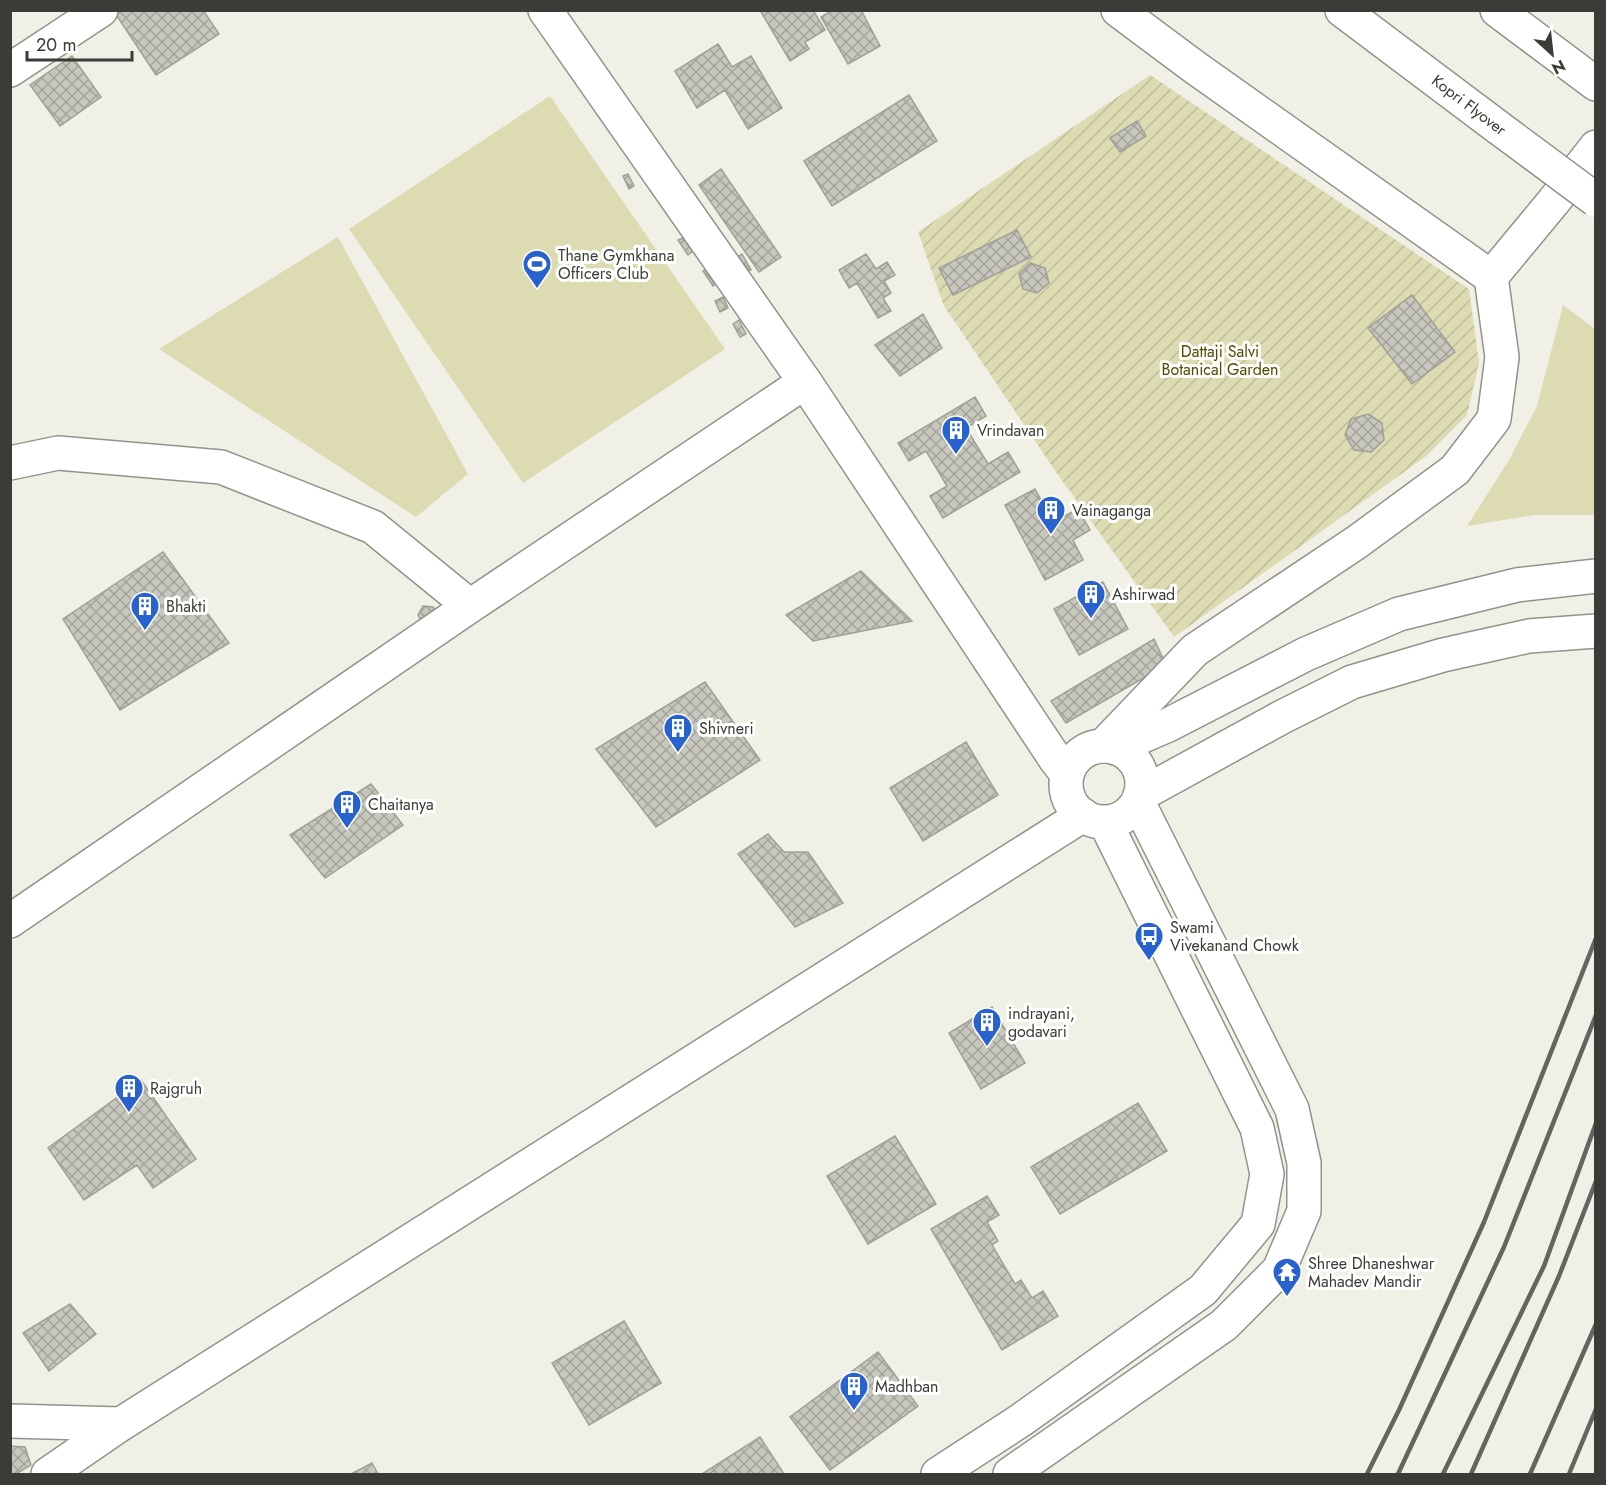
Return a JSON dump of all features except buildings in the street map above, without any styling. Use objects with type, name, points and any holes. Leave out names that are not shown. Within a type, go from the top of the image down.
[{"type":"main road","points":[[10,70],[101,10]]},
{"type":"main road","points":[[545,10],[805,382],[1056,760],[1068,774]]},
{"type":"main road","points":[[1109,747],[1195,650],[1357,542],[1455,470],[1494,418],[1502,357],[1491,277],[1193,66],[1118,10]]},
{"type":"main road","name":"Kopri Flyover","points":[[1342,10],[1596,200]]},
{"type":"main road","points":[[1497,10],[1596,84]]},
{"type":"main road","points":[[1491,277],[1596,147]]},
{"type":"main road","points":[[10,921],[470,606],[805,382]]},
{"type":"main road","points":[[10,463],[58,453],[221,467],[373,527],[470,606]]},
{"type":"main road","points":[[1109,747],[1126,753],[1135,760],[1142,783],[1139,798],[1132,810],[1124,816],[1115,820],[1094,819],[1074,807],[1066,785],[1072,763],[1091,748],[1109,747],[1168,725],[1306,654],[1399,614],[1517,585],[1596,576]]},
{"type":"main road","points":[[1139,798],[1282,717],[1352,682],[1443,655],[1529,636],[1596,631]]},
{"type":"main road","points":[[1010,1474],[1224,1325],[1279,1270],[1304,1210],[1304,1163],[1292,1109],[1139,798]]},
{"type":"main road","points":[[938,1474],[1021,1420],[1203,1290],[1258,1224],[1267,1174],[1257,1128],[1094,819]]},
{"type":"main road","points":[[48,1474],[121,1424],[1094,819]]},
{"type":"main road","points":[[1257,1128],[1292,1109]]},
{"type":"main road","points":[[1203,1290],[1224,1325]]},
{"type":"main road","points":[[1021,1420],[1044,1452]]},
{"type":"main road","points":[[10,1421],[121,1424]]},
{"type":"green space","name":"Dattaji Salvi Botanical Garden","points":[[1150,75],[1469,289],[1479,363],[1467,415],[1425,457],[1174,637],[1056,472],[944,306],[918,232]]},
{"type":"green space","name":"Thane Gymkhana Officers Club","points":[[550,96],[725,349],[523,483],[349,229]]},
{"type":"green space","points":[[338,237],[468,474],[416,517],[159,349]]},
{"type":"green space","points":[[1563,305],[1595,329],[1595,515],[1534,515],[1467,526],[1509,460],[1537,406]]},
{"type":"railway","points":[[1367,1474],[1399,1410],[1484,1222],[1596,938]]},
{"type":"railway","points":[[1398,1474],[1504,1247],[1596,1015]]},
{"type":"railway","points":[[1443,1474],[1544,1266],[1596,1123]]},
{"type":"railway","points":[[1471,1474],[1559,1276],[1596,1181]]},
{"type":"railway","points":[[1530,1474],[1596,1324]]},
{"type":"railway","points":[[1569,1474],[1596,1409]]},
{"type":"place","name":"Thane Gymkhana Officers Club","points":[[537,290]]},
{"type":"place","name":"Vrindavan","points":[[956,456]]},
{"type":"place","name":"Vainaganga","points":[[1051,536]]},
{"type":"place","name":"Ashirwad","points":[[1091,620]]},
{"type":"place","name":"Bhakti","points":[[145,632]]},
{"type":"place","name":"Shivneri","points":[[678,754]]},
{"type":"place","name":"Chaitanya","points":[[347,830]]},
{"type":"place","name":"Swami Vivekanand Chowk","points":[[1149,962]]},
{"type":"place","name":"indrayani, godavari","points":[[987,1048]]},
{"type":"place","name":"Rajgruh","points":[[129,1114]]},
{"type":"place","name":"Shree Dhaneshwar Mahadev Mandir","points":[[1287,1298]]},
{"type":"place","name":"Madhban","points":[[854,1412]]}]
